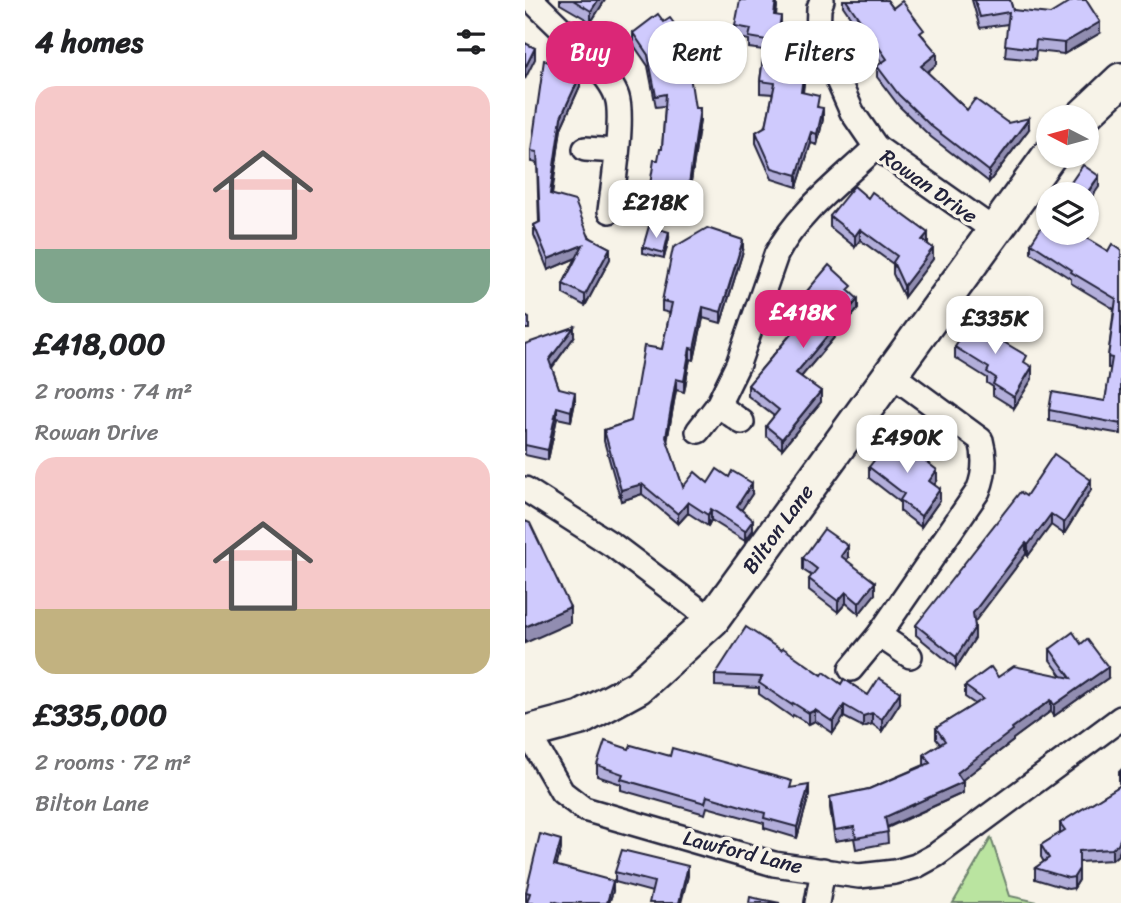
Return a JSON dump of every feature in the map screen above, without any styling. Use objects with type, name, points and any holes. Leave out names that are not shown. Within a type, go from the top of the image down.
[{"type":"street","points":[[532,0],[610,81],[619,100],[617,151],[610,211]]},
{"type":"street","points":[[822,0],[818,34],[852,112],[876,147]]},
{"type":"street","points":[[1095,105],[1121,80]]},
{"type":"street","name":"Rowan Drive","points":[[698,431],[718,405],[738,364],[782,243],[795,226],[876,147],[995,231]]},
{"type":"street","points":[[585,149],[617,151]]},
{"type":"street","name":"Bilton Lane","points":[[527,733],[581,718],[638,687],[712,620],[1040,168]]},
{"type":"street","points":[[851,669],[879,635],[978,491],[985,467],[985,452],[981,440],[891,374]]},
{"type":"street","points":[[718,405],[742,422]]},
{"type":"street","points":[[525,489],[614,546],[712,620]]},
{"type":"street","points":[[879,635],[910,656]]},
{"type":"street","name":"Lawford Lane","points":[[527,733],[562,792],[584,809],[774,864],[859,876],[895,872],[916,866],[945,848],[1121,718]]},
{"type":"street","points":[[817,903],[823,870]]},
{"type":"green space","points":[[991,838],[1010,896],[1042,903],[953,903]]},
{"type":"building","points":[[573,0],[598,0],[591,11]]},
{"type":"building","points":[[740,0],[776,0],[774,15],[781,16],[780,21],[761,21],[761,39],[749,37],[751,29],[747,28],[747,21],[736,21]]},
{"type":"building","points":[[846,0],[887,0],[893,8],[902,1],[924,30],[920,33],[937,53],[921,66],[967,110],[975,99],[1008,123],[1029,118],[989,171],[931,126],[899,95],[879,69],[879,65],[887,59],[879,47],[879,21],[861,21]]},
{"type":"building","points":[[975,0],[1010,0],[1013,10],[1050,14],[1073,0],[1086,0],[1100,22],[1064,43],[1036,40],[1035,49],[1005,45],[1009,12],[980,17]]},
{"type":"building","points":[[658,14],[663,21],[649,21]]},
{"type":"building","points":[[648,22],[648,55],[634,34]]},
{"type":"building","points":[[525,43],[535,48],[525,68]]},
{"type":"building","points":[[544,60],[546,84],[576,84],[561,117],[550,194],[575,201],[589,237],[610,248],[585,295],[563,284],[583,245],[548,259],[534,225],[540,222],[537,152],[531,151]]},
{"type":"building","points":[[654,84],[691,84],[695,108],[700,108],[688,191],[650,185],[654,160],[658,160],[662,149],[666,94],[656,96]]},
{"type":"building","points":[[775,84],[802,84],[801,92],[819,96],[817,107],[823,108],[817,134],[811,132],[797,175],[772,168],[756,132],[766,126]]},
{"type":"building","points":[[1081,168],[1087,168],[1099,176],[1095,182],[1071,182]]},
{"type":"building","points":[[854,186],[868,198],[872,192],[928,233],[922,240],[933,248],[904,286],[893,262],[897,256],[860,229],[855,236],[830,216]]},
{"type":"building","points":[[649,226],[669,232],[664,253],[643,247]]},
{"type":"building","points":[[707,228],[743,240],[721,312],[703,307],[694,349],[690,348],[684,381],[676,379],[666,437],[683,487],[695,472],[708,483],[717,469],[729,477],[732,471],[752,483],[737,506],[753,520],[745,531],[711,509],[708,515],[688,502],[678,514],[642,484],[621,490],[604,430],[631,421],[644,346],[662,349],[672,303],[662,301],[673,248]]},
{"type":"building","points":[[1036,235],[1036,245],[1098,245],[1108,251],[1112,244],[1121,250],[1121,424],[1049,410],[1052,392],[1105,401],[1112,358],[1108,357],[1116,299],[1071,272],[1072,270],[1031,243]]},
{"type":"building","points":[[829,265],[852,286],[848,290],[858,299],[796,373],[821,391],[782,439],[766,426],[779,410],[748,385],[803,320],[791,310]]},
{"type":"building","points":[[974,317],[1000,333],[997,338],[1027,356],[1024,362],[1032,367],[1014,397],[993,384],[996,378],[987,372],[989,368],[955,347]]},
{"type":"building","points":[[574,327],[549,360],[559,388],[575,392],[571,411],[557,407],[548,450],[525,445],[525,344]]},
{"type":"building","points":[[893,436],[937,470],[929,481],[940,489],[921,516],[900,500],[904,494],[869,467]]},
{"type":"building","points":[[1054,454],[1091,480],[1064,523],[1051,514],[1028,545],[1026,543],[973,613],[975,627],[956,657],[916,625],[1020,492],[1026,496]]},
{"type":"building","points":[[525,521],[530,523],[570,607],[525,627]]},
{"type":"building","points":[[824,529],[848,546],[841,556],[875,582],[859,603],[846,592],[838,601],[809,579],[817,569],[803,558]]},
{"type":"building","points":[[746,627],[841,684],[844,679],[868,695],[879,678],[900,692],[882,719],[872,713],[863,716],[844,705],[833,722],[815,710],[809,713],[793,703],[792,705],[759,683],[762,677],[715,675]]},
{"type":"building","points":[[1073,632],[1081,644],[1087,639],[1108,667],[1054,705],[1051,700],[1012,728],[1013,730],[957,773],[963,782],[885,817],[888,832],[856,838],[854,827],[835,830],[830,797],[869,789],[930,763],[924,754],[945,741],[936,728],[983,699],[965,686],[991,667],[998,677],[1014,666],[1071,678],[1050,649]]},
{"type":"building","points":[[605,741],[629,749],[631,745],[670,756],[672,748],[792,781],[790,788],[809,785],[797,827],[764,818],[765,813],[707,796],[705,803],[621,779],[623,774],[597,765]]},
{"type":"building","points":[[1121,785],[1121,837],[1118,844],[1112,849],[1079,851],[1079,869],[1074,877],[1068,878],[1035,868],[1049,858],[1041,845],[1065,830],[1060,823]]},
{"type":"building","points":[[540,834],[561,840],[554,865],[613,881],[607,903],[527,903],[530,893],[526,892]]},
{"type":"building","points":[[622,850],[688,866],[679,903],[649,903],[654,882],[615,872]]},
{"type":"building","points":[[750,897],[780,903],[749,903]]}]
